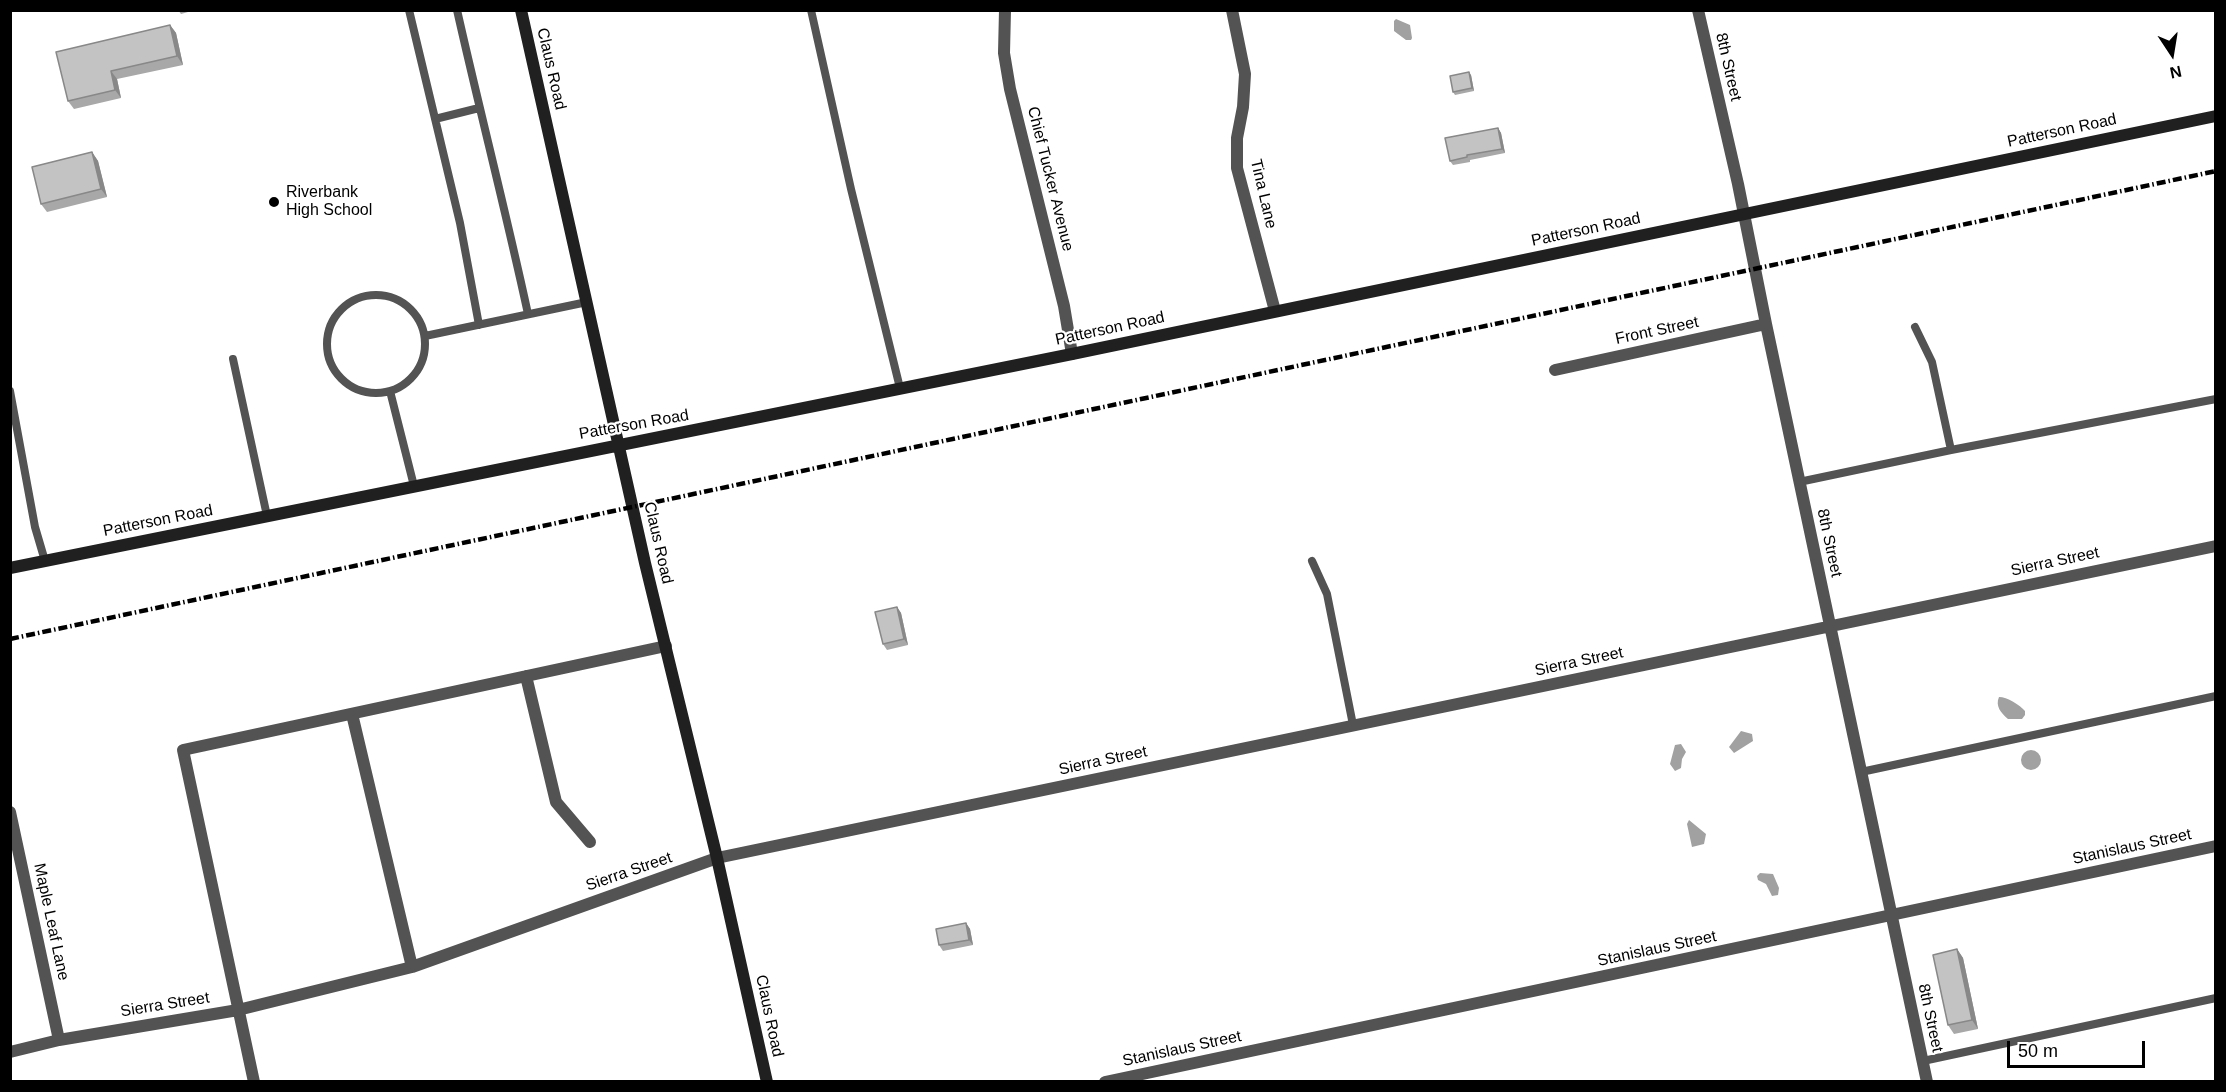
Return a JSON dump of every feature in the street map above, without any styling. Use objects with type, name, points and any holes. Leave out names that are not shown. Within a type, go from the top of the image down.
[{"type":"main road","name":"Claus Road","points":[[521,10],[619,445],[717,858],[766,1082]]},
{"type":"main road","name":"Patterson Road","points":[[10,568],[1072,354],[2216,116]]},
{"type":"street","name":"Chief Tucker Avenue","points":[[1005,10],[1004,53],[1010,88],[1064,306],[1072,354]]},
{"type":"street","name":"Tina Lane","points":[[1232,10],[1245,74],[1243,107],[1237,138],[1237,168],[1275,311]]},
{"type":"street","name":"8th Street","points":[[1698,10],[1738,184],[1829,626],[1927,1082]]},
{"type":"street","name":"Front Street","points":[[1555,370],[1766,324]]},
{"type":"street","name":"Sierra Street","points":[[10,1052],[59,1040],[238,1010],[412,966],[717,858],[2216,546]]},
{"type":"street","points":[[254,1082],[183,750],[666,646]]},
{"type":"street","points":[[526,676],[556,802],[590,842]]},
{"type":"street","points":[[352,714],[412,966]]},
{"type":"street","name":"Maple Leaf Lane","points":[[10,812],[59,1040]]},
{"type":"street","name":"Stanislaus Street","points":[[1105,1082],[2216,846]]},
{"type":"lane","points":[[409,10],[460,223],[479,325]]},
{"type":"lane","points":[[457,10],[507,216],[528,314]]},
{"type":"lane","points":[[811,10],[851,189],[900,388]]},
{"type":"lane","points":[[435,119],[479,108]]},
{"type":"lane","points":[[378,295],[394,298],[409,307],[420,320],[425,336],[425,352],[420,367],[411,380],[390,392],[367,393],[352,388],[339,378],[330,365],[326,349],[328,333],[334,318],[346,305],[361,297],[378,295]]},
{"type":"lane","points":[[425,336],[587,302]]},
{"type":"lane","points":[[1915,327],[1932,362],[1951,450]]},
{"type":"lane","points":[[233,359],[267,516]]},
{"type":"lane","points":[[10,392],[35,527],[45,561]]},
{"type":"lane","points":[[390,392],[414,486]]},
{"type":"lane","points":[[1799,482],[2216,399]]},
{"type":"lane","points":[[1312,561],[1327,594],[1353,725]]},
{"type":"lane","points":[[1861,772],[2216,696]]},
{"type":"lane","points":[[1923,1061],[2216,998]]},
{"type":"shaded area","points":[[1396,19],[1410,25],[1411,40],[1406,40],[1394,31]]},
{"type":"shaded area","points":[[1999,697],[2023,709],[2025,715],[2022,719],[2005,717],[1998,706]]},
{"type":"shaded area","points":[[1741,731],[1752,734],[1753,741],[1734,753],[1729,747]]},
{"type":"shaded area","points":[[1681,744],[1686,752],[1681,768],[1675,771],[1670,764],[1675,745]]},
{"type":"shaded area","points":[[2031,750],[2038,753],[2041,760],[2038,767],[2031,770],[2024,767],[2021,760],[2024,753]]},
{"type":"shaded area","points":[[1689,820],[1706,834],[1704,844],[1692,847],[1687,824]]},
{"type":"shaded area","points":[[1760,873],[1773,874],[1779,888],[1778,895],[1772,896],[1766,884],[1758,880],[1757,876]]},
{"type":"building","points":[[170,25],[177,56],[111,71],[115,90],[68,101],[56,52]]},
{"type":"building","points":[[1469,72],[1472,88],[1453,92],[1450,76]]},
{"type":"building","points":[[1498,128],[1502,149],[1467,155],[1467,157],[1450,161],[1445,138]]},
{"type":"building","points":[[92,152],[101,189],[41,204],[32,167]]},
{"type":"building","points":[[897,607],[904,639],[883,644],[875,612]]},
{"type":"building","points":[[966,923],[969,940],[939,945],[936,929]]},
{"type":"building","points":[[1957,949],[1972,1020],[1948,1025],[1933,955]]},
{"type":"railway","points":[[10,639],[2216,171]]},
{"type":"place","name":"Riverbank High School","points":[[274,202]]}]
